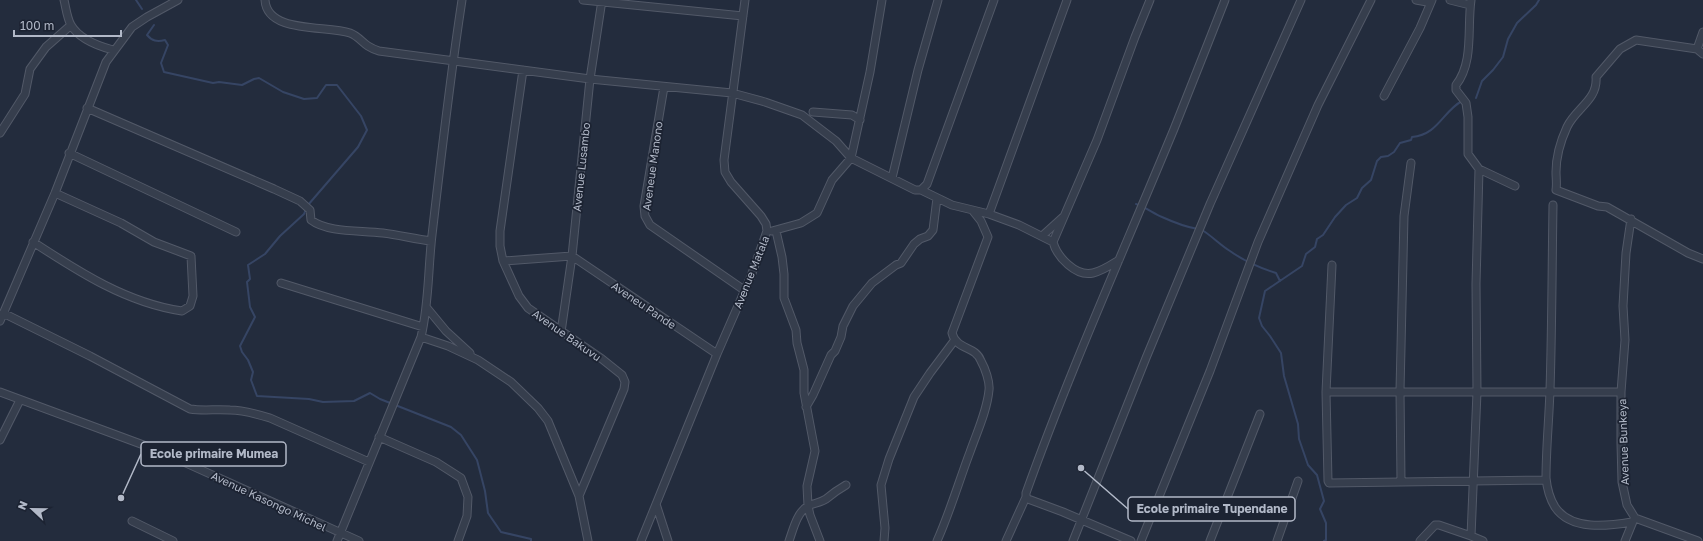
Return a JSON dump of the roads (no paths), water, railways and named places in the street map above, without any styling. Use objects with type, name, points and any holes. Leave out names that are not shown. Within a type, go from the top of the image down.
[{"type":"street","points":[[64,0],[71,25],[81,36],[98,46],[113,50]]},
{"type":"street","points":[[0,321],[55,193],[69,153],[106,62],[113,50],[132,27],[178,0]]},
{"type":"street","points":[[265,0],[268,13],[276,20],[292,25],[340,30],[360,38],[368,46],[379,51],[452,62],[590,79],[732,93],[789,110],[802,116],[836,141],[851,158],[915,190],[921,190],[937,198],[973,211],[989,214],[1019,225],[1053,242]]},
{"type":"street","points":[[337,541],[423,327],[427,308],[432,241],[452,62],[462,0]]},
{"type":"street","points":[[582,0],[743,16]]},
{"type":"street","name":"Avenue Matala","points":[[641,541],[767,231],[766,224],[761,216],[730,182],[725,172],[724,160],[745,0]]},
{"type":"street","points":[[767,231],[776,231],[801,223],[817,213],[832,180],[851,158],[860,120],[882,0]]},
{"type":"street","points":[[892,178],[918,70],[938,0]]},
{"type":"street","points":[[921,190],[927,184],[994,0]]},
{"type":"street","points":[[989,214],[1067,0]]},
{"type":"street","points":[[1119,260],[1091,273],[1082,272],[1060,257],[1053,242],[1097,140],[1150,0]]},
{"type":"street","points":[[1006,541],[1026,497],[1040,454],[1225,0]]},
{"type":"street","points":[[1073,541],[1134,387],[1210,204],[1301,0]]},
{"type":"street","points":[[1141,541],[1210,371],[1258,242],[1318,105],[1371,0]]},
{"type":"street","points":[[1416,0],[1427,2],[1431,0]]},
{"type":"street","points":[[1384,96],[1420,28],[1431,0]]},
{"type":"street","points":[[1450,0],[1470,3],[1469,36],[1465,69],[1456,85],[1456,90],[1466,103],[1468,117],[1468,154],[1480,169],[1515,186]]},
{"type":"street","name":"Avenue Lusambo","points":[[561,332],[572,256],[590,79],[602,1]]},
{"type":"street","points":[[0,133],[25,94],[30,69],[46,47],[71,25]]},
{"type":"street","points":[[1697,49],[1703,32]]},
{"type":"street","points":[[1703,54],[1697,49],[1636,40],[1620,49],[1596,77],[1594,92],[1589,100],[1573,117],[1563,136],[1556,161],[1556,190],[1598,206],[1607,207],[1631,219],[1688,253],[1703,259]]},
{"type":"street","name":"Avenue Bakuvu","points":[[523,70],[500,231],[500,246],[503,261],[519,296],[528,308],[602,359],[622,375],[625,382],[624,389],[579,496]]},
{"type":"street","name":"Aveneue Manono","points":[[664,87],[644,206],[645,216],[650,225],[744,290]]},
{"type":"street","points":[[87,108],[255,180],[300,201],[310,210],[311,220],[317,225],[432,241]]},
{"type":"street","points":[[813,112],[852,115],[860,120]]},
{"type":"street","points":[[69,153],[236,232]]},
{"type":"street","points":[[1401,482],[1400,391],[1404,216],[1411,163]]},
{"type":"street","points":[[1471,536],[1477,392],[1476,284],[1480,169]]},
{"type":"street","points":[[33,242],[64,262],[107,286],[131,296],[182,311],[190,306],[193,296],[191,256],[154,242],[121,223],[55,193]]},
{"type":"street","points":[[806,407],[831,355],[835,351],[841,337],[843,326],[853,306],[872,283],[901,263],[914,244],[931,233],[933,230],[937,198]]},
{"type":"street","points":[[1553,205],[1550,391],[1546,480],[1549,494],[1556,508],[1562,514],[1575,522],[1603,526],[1634,520],[1698,541]]},
{"type":"street","points":[[938,541],[973,443],[987,400],[989,388],[981,360],[975,352],[959,345],[954,341],[952,333],[988,237],[981,221],[973,211]]},
{"type":"street","points":[[1042,236],[1066,213]]},
{"type":"street","name":"Avenue Bunkeya","points":[[1631,219],[1626,253],[1623,306],[1625,340],[1621,392],[1620,443],[1622,482],[1627,505],[1634,520]]},
{"type":"street","points":[[776,231],[782,257],[784,298],[796,330],[797,343],[804,370],[803,383],[806,407],[815,451],[807,486],[808,506],[820,541]]},
{"type":"street","points":[[503,261],[572,256]]},
{"type":"street","name":"Aveneu Pande","points":[[572,256],[717,354]]},
{"type":"street","points":[[1332,265],[1326,392],[1328,482],[1332,484],[1546,480]]},
{"type":"street","points":[[281,283],[423,327]]},
{"type":"street","points":[[427,308],[446,331],[478,360],[511,382],[538,408],[548,421],[579,496],[588,541]]},
{"type":"street","points":[[3,313],[90,356],[190,409],[202,411],[230,410],[270,418],[369,462]]},
{"type":"street","points":[[420,337],[448,346],[478,360]]},
{"type":"street","points":[[884,541],[885,528],[881,485],[889,458],[914,397],[954,341]]},
{"type":"street","name":"Avenue Kasongo Michel","points":[[0,392],[157,450],[340,534],[359,541]]},
{"type":"street","points":[[1326,392],[1621,392]]},
{"type":"street","points":[[0,440],[20,400]]},
{"type":"street","points":[[1210,541],[1260,414]]},
{"type":"street","points":[[379,437],[436,462],[461,478],[468,497],[467,516],[458,541]]},
{"type":"street","points":[[1277,541],[1298,481]]},
{"type":"street","points":[[789,541],[802,511],[808,506],[826,499],[846,484]]},
{"type":"street","points":[[1026,497],[1131,541]]},
{"type":"street","points":[[656,504],[668,541]]},
{"type":"street","points":[[1625,541],[1634,520]]},
{"type":"street","points":[[132,521],[173,541]]},
{"type":"street","points":[[1420,541],[1435,525],[1439,525],[1483,541]]},
{"type":"waterway","points":[[136,0],[142,9]]},
{"type":"waterway","points":[[1476,98],[1482,81],[1503,57],[1508,39],[1517,23],[1536,5],[1539,0]]},
{"type":"waterway","points":[[154,25],[147,35],[151,39],[160,41],[165,40],[168,45],[161,63],[164,72],[213,83],[219,82],[242,85],[259,78],[283,92],[304,99],[317,98],[326,85],[337,85],[361,116],[367,130],[358,147],[308,205]]},
{"type":"waterway","points":[[1324,541],[1326,540],[1326,523],[1320,509],[1324,501],[1317,475],[1308,465],[1299,439],[1298,424],[1284,376],[1281,353],[1262,326],[1259,318],[1265,291],[1302,266],[1306,254],[1315,247],[1317,239],[1323,235],[1335,217],[1346,205],[1357,198],[1362,188],[1371,180],[1377,161],[1381,157],[1388,156],[1394,152],[1400,143],[1411,140],[1412,137],[1428,132],[1455,105],[1462,101]]},
{"type":"waterway","points":[[1136,204],[1175,222],[1198,229]]},
{"type":"waterway","points":[[306,209],[304,214],[280,236],[265,254],[248,265],[250,279],[247,282],[250,307],[255,317],[240,346],[253,372],[251,380],[257,396],[309,399],[323,402],[354,401],[370,393],[380,399],[451,427],[461,435],[477,460],[485,491],[488,513],[501,532],[531,539],[531,541]]},
{"type":"waterway","points":[[1202,230],[1226,249],[1241,258],[1276,273],[1280,281]]},
{"type":"place","name":"Ecole primaire Tupendane","points":[[1081,468]]},
{"type":"place","name":"Ecole primaire Mumea","points":[[121,498]]}]
